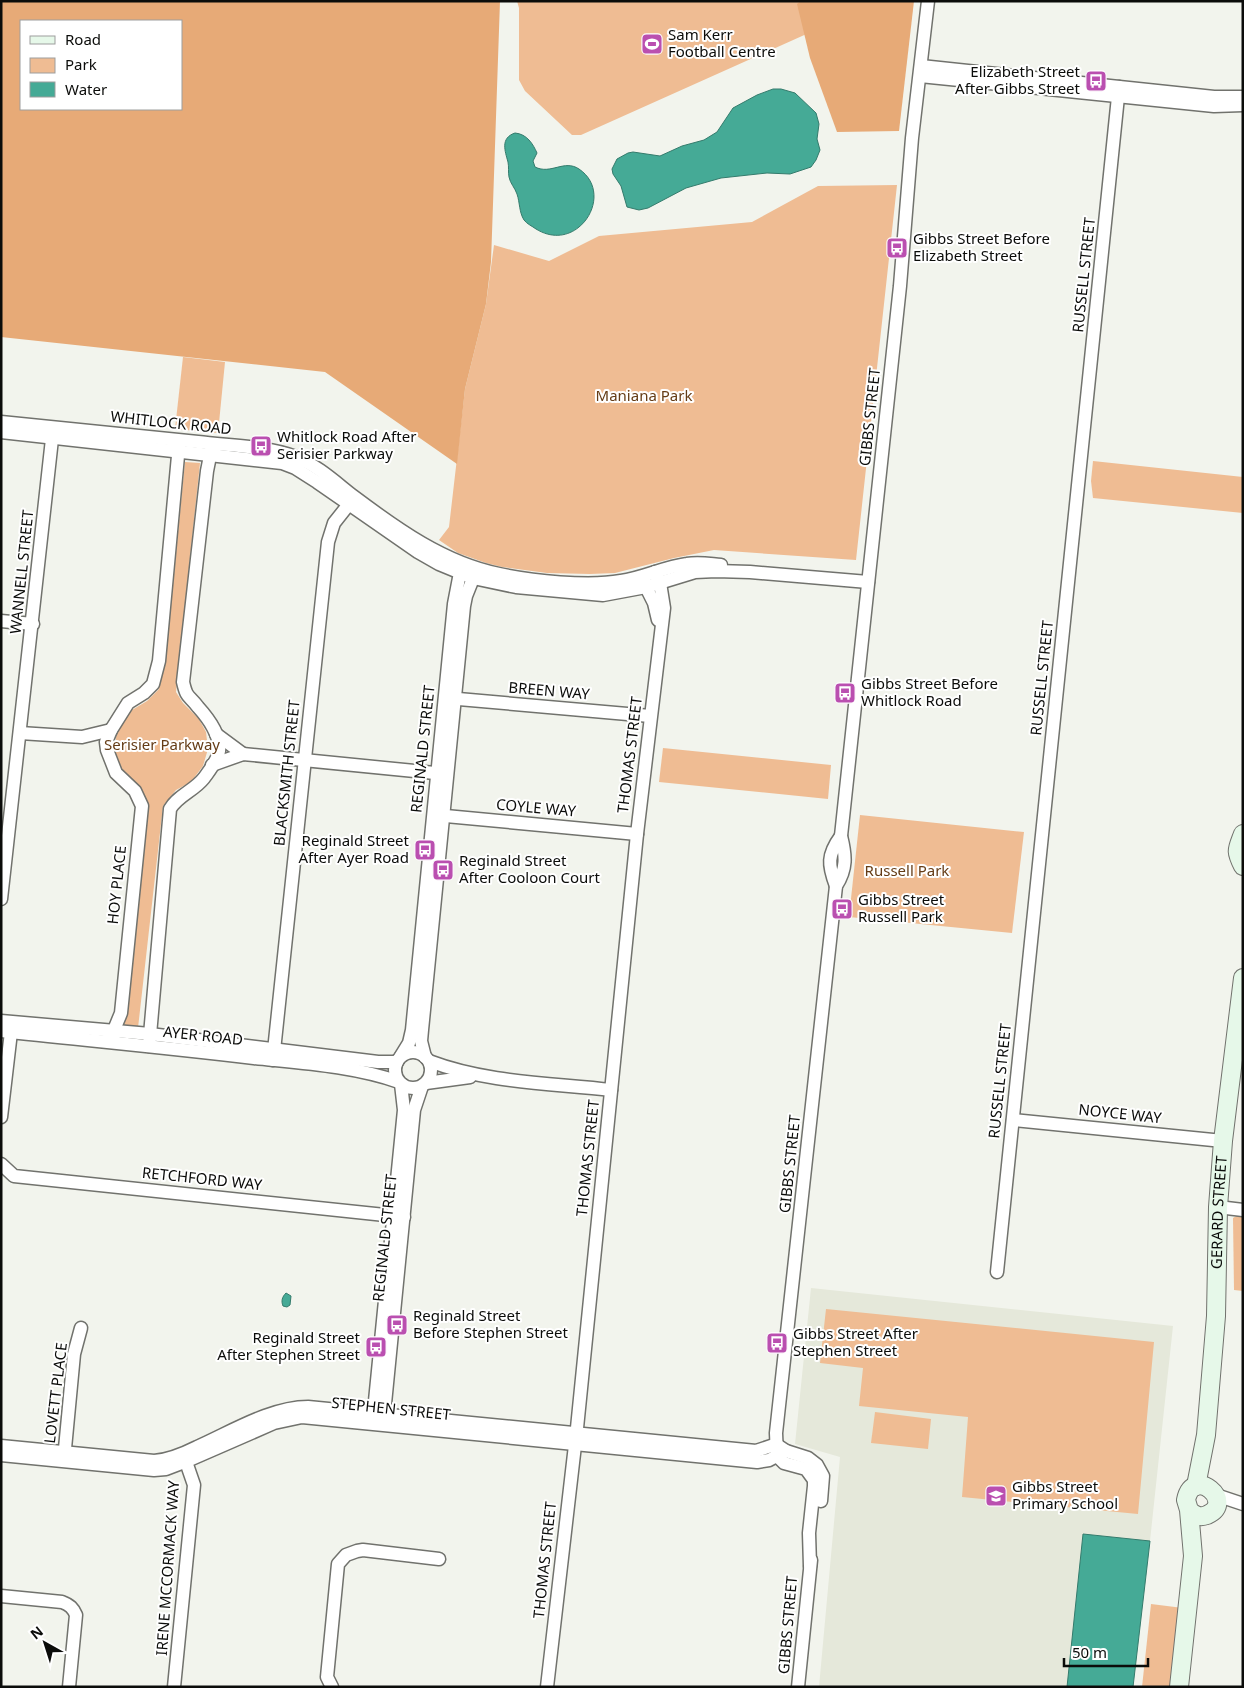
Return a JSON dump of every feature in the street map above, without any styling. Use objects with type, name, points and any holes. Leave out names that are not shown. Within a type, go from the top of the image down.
[{"type":"street","name":"GIBBS STREET","points":[[798,1687],[810,1566],[823,1487],[823,1476],[814,1461],[780,1451],[776,1433],[836,886],[845,869],[846,857],[841,836],[900,286],[912,138],[928,1]]},
{"type":"street","points":[[920,71],[1119,92],[1214,106],[1243,105]]},
{"type":"street","points":[[1119,92],[1243,97]]},
{"type":"street","name":"RUSSELL STREET","points":[[997,1272],[1119,92]]},
{"type":"street","name":"WHITLOCK ROAD","points":[[1,422],[53,432],[211,449],[282,463],[295,468],[351,500],[418,552],[475,573],[592,583],[643,582],[657,578],[686,564],[702,563],[750,572],[868,582]]},
{"type":"street","name":"WHITLOCK ROAD","points":[[1,432],[53,432]]},
{"type":"street","name":"WANNELL STREET","points":[[1,899],[53,432]]},
{"type":"street","points":[[108,741],[128,703],[144,693],[153,684],[159,661],[179,446]]},
{"type":"street","points":[[150,1040],[170,809],[174,801],[202,780],[219,753],[219,740],[216,734],[198,707],[186,695],[183,682],[211,449]]},
{"type":"street","name":"BLACKSMITH STREET","points":[[274,1055],[328,542],[334,523],[351,500]]},
{"type":"street","name":"REGINALD STREET","points":[[427,1059],[421,1040],[449,698],[454,604],[462,568]]},
{"type":"street","name":"REGINALD STREET","points":[[449,698],[464,606],[475,573]]},
{"type":"street","name":"THOMAS STREET","points":[[547,1687],[575,1438],[637,834],[664,608],[657,578]]},
{"type":"street","name":"THOMAS STREET","points":[[643,582],[657,612],[660,632]]},
{"type":"street","points":[[1,621],[33,624]]},
{"type":"street","name":"BREEN WAY","points":[[449,698],[650,716]]},
{"type":"street","points":[[20,733],[108,741]]},
{"type":"street","points":[[216,734],[243,754]]},
{"type":"street","points":[[82,738],[108,741]]},
{"type":"street","name":"HOY PLACE","points":[[108,741],[116,773],[135,791],[142,806],[121,1014],[113,1036]]},
{"type":"street","points":[[212,765],[243,754],[442,774]]},
{"type":"street","name":"REGINALD STREET","points":[[399,1059],[409,1043],[412,1030],[438,815]]},
{"type":"street","name":"COYLE WAY","points":[[438,815],[637,834]]},
{"type":"street","points":[[1243,834],[1237,847],[1237,852],[1243,866]]},
{"type":"street","name":"GERARD STREET","points":[[1178,1687],[1193,1556],[1209,1499],[1204,1448],[1216,1316],[1218,1207],[1223,1141],[1243,978]]},
{"type":"street","name":"AYER ROAD","points":[[1,1020],[113,1036],[274,1055],[378,1062],[399,1059]]},
{"type":"street","points":[[1,1117],[6,1032]]},
{"type":"street","name":"AYER ROAD","points":[[6,1032],[113,1036]]},
{"type":"street","points":[[480,1076],[410,1088],[400,1083],[395,1072],[399,1059],[406,1054],[416,1052],[445,1068],[480,1076],[611,1090]]},
{"type":"street","name":"AYER ROAD","points":[[274,1055],[371,1073],[400,1083]]},
{"type":"street","points":[[424,1085],[431,1072],[427,1059]]},
{"type":"street","name":"REGINALD STREET","points":[[399,1216],[404,1110],[400,1083]]},
{"type":"street","name":"REGINALD STREET","points":[[378,1419],[399,1216],[414,1110],[424,1085]]},
{"type":"street","name":"NOYCE WAY","points":[[1013,1120],[1223,1141]]},
{"type":"street","name":"RETCHFORD WAY","points":[[1,1164],[14,1176],[399,1216]]},
{"type":"street","points":[[1218,1207],[1243,1210]]},
{"type":"street","name":"LOVETT PLACE","points":[[64,1457],[74,1354],[81,1328]]},
{"type":"street","name":"STEPHEN STREET","points":[[1,1455],[154,1461],[185,1457],[271,1414],[286,1409],[308,1407],[378,1419],[575,1438],[757,1462],[780,1451]]},
{"type":"street","name":"STEPHEN STREET","points":[[1,1446],[64,1457]]},
{"type":"street","name":"IRENE MCCORMACK WAY","points":[[174,1687],[194,1485],[185,1457]]},
{"type":"street","name":"GERARD STREET","points":[[1193,1556],[1186,1496],[1191,1490],[1209,1499]]},
{"type":"street","points":[[1189,1510],[1194,1515],[1201,1517],[1209,1499],[1242,1504]]},
{"type":"street","points":[[332,1687],[327,1677],[338,1564],[342,1558],[350,1552],[363,1550],[439,1559]]},
{"type":"street","points":[[1,1596],[62,1602],[69,1604],[73,1609],[76,1615],[69,1687]]},
{"type":"shaded area","points":[[1,1],[500,1],[491,262],[486,304],[465,389],[457,464],[325,372],[1,337]]},
{"type":"shaded area","points":[[801,1],[914,1],[899,131],[837,132],[810,58],[797,4]]},
{"type":"shaded area","name":"Gibbs Street Primary School","points":[[811,1288],[1173,1326],[1150,1541],[1083,1534],[1067,1687],[819,1687],[840,1457],[795,1444]]},
{"type":"green space","name":"Sam Kerr Football Centre","points":[[517,1],[880,1],[581,135],[572,135],[525,91],[519,80],[519,8]]},
{"type":"green space","name":"Maniana Park","points":[[897,185],[856,560],[714,550],[615,573],[547,573],[486,563],[458,553],[439,540],[449,527],[465,389],[486,304],[494,245],[549,261],[599,236],[752,222],[818,186]]},
{"type":"green space","points":[[183,357],[225,362],[218,433],[175,429]]},
{"type":"green space","points":[[1093,461],[1243,477],[1243,513],[1093,498],[1091,481]]},
{"type":"green space","name":"Serisier Parkway","points":[[185,462],[200,463],[176,692],[183,703],[199,719],[206,732],[208,749],[203,766],[191,782],[176,790],[163,806],[138,1028],[124,1027],[147,803],[120,769],[115,755],[116,737],[122,721],[132,710],[147,701],[159,689],[170,613]]},
{"type":"green space","points":[[663,748],[831,765],[828,799],[659,782]]},
{"type":"green space","name":"Russell Park","points":[[860,815],[1024,832],[1012,933],[849,917]]},
{"type":"green space","points":[[1243,1214],[1243,1291],[1234,1290],[1233,1218]]},
{"type":"green space","points":[[826,1309],[1154,1342],[1138,1514],[962,1497],[968,1417],[859,1406],[863,1368],[820,1363]]},
{"type":"green space","points":[[875,1412],[931,1419],[928,1449],[871,1443]]},
{"type":"green space","points":[[1151,1604],[1183,1608],[1174,1687],[1142,1687]]},
{"type":"water","points":[[773,89],[795,93],[816,113],[819,124],[817,139],[820,150],[811,167],[790,174],[767,173],[721,178],[686,188],[648,208],[639,210],[627,207],[621,186],[613,174],[612,169],[617,159],[633,152],[660,156],[682,146],[704,140],[717,132],[733,108]]},
{"type":"water","points":[[515,133],[526,137],[534,146],[537,153],[533,161],[535,167],[547,169],[573,166],[579,169],[589,180],[594,193],[593,206],[587,218],[578,228],[566,234],[551,235],[536,229],[524,220],[517,194],[510,179],[505,149],[505,141],[510,135]]},
{"type":"water","points":[[286,1293],[291,1296],[290,1305],[287,1307],[283,1306],[282,1302]]},
{"type":"water","points":[[1083,1534],[1150,1541],[1133,1687],[1067,1687]]},
{"type":"place","name":"Sam Kerr Football Centre","points":[[652,44]]},
{"type":"place","name":"Elizabeth Street After Gibbs Street","points":[[1096,81]]},
{"type":"place","name":"Gibbs Street Before Elizabeth Street","points":[[897,248]]},
{"type":"place","name":"Whitlock Road After Serisier Parkway","points":[[261,446]]},
{"type":"place","name":"Gibbs Street Before Whitlock Road","points":[[845,693]]},
{"type":"place","name":"Reginald Street After Ayer Road","points":[[425,850]]},
{"type":"place","name":"Reginald Street After Cooloon Court","points":[[443,870]]},
{"type":"place","name":"Gibbs Street Russell Park","points":[[842,909]]},
{"type":"place","name":"Reginald Street Before Stephen Street","points":[[397,1325]]},
{"type":"place","name":"Gibbs Street After Stephen Street","points":[[777,1343]]},
{"type":"place","name":"Reginald Street After Stephen Street","points":[[376,1347]]},
{"type":"place","name":"Gibbs Street Primary School","points":[[996,1496]]}]
